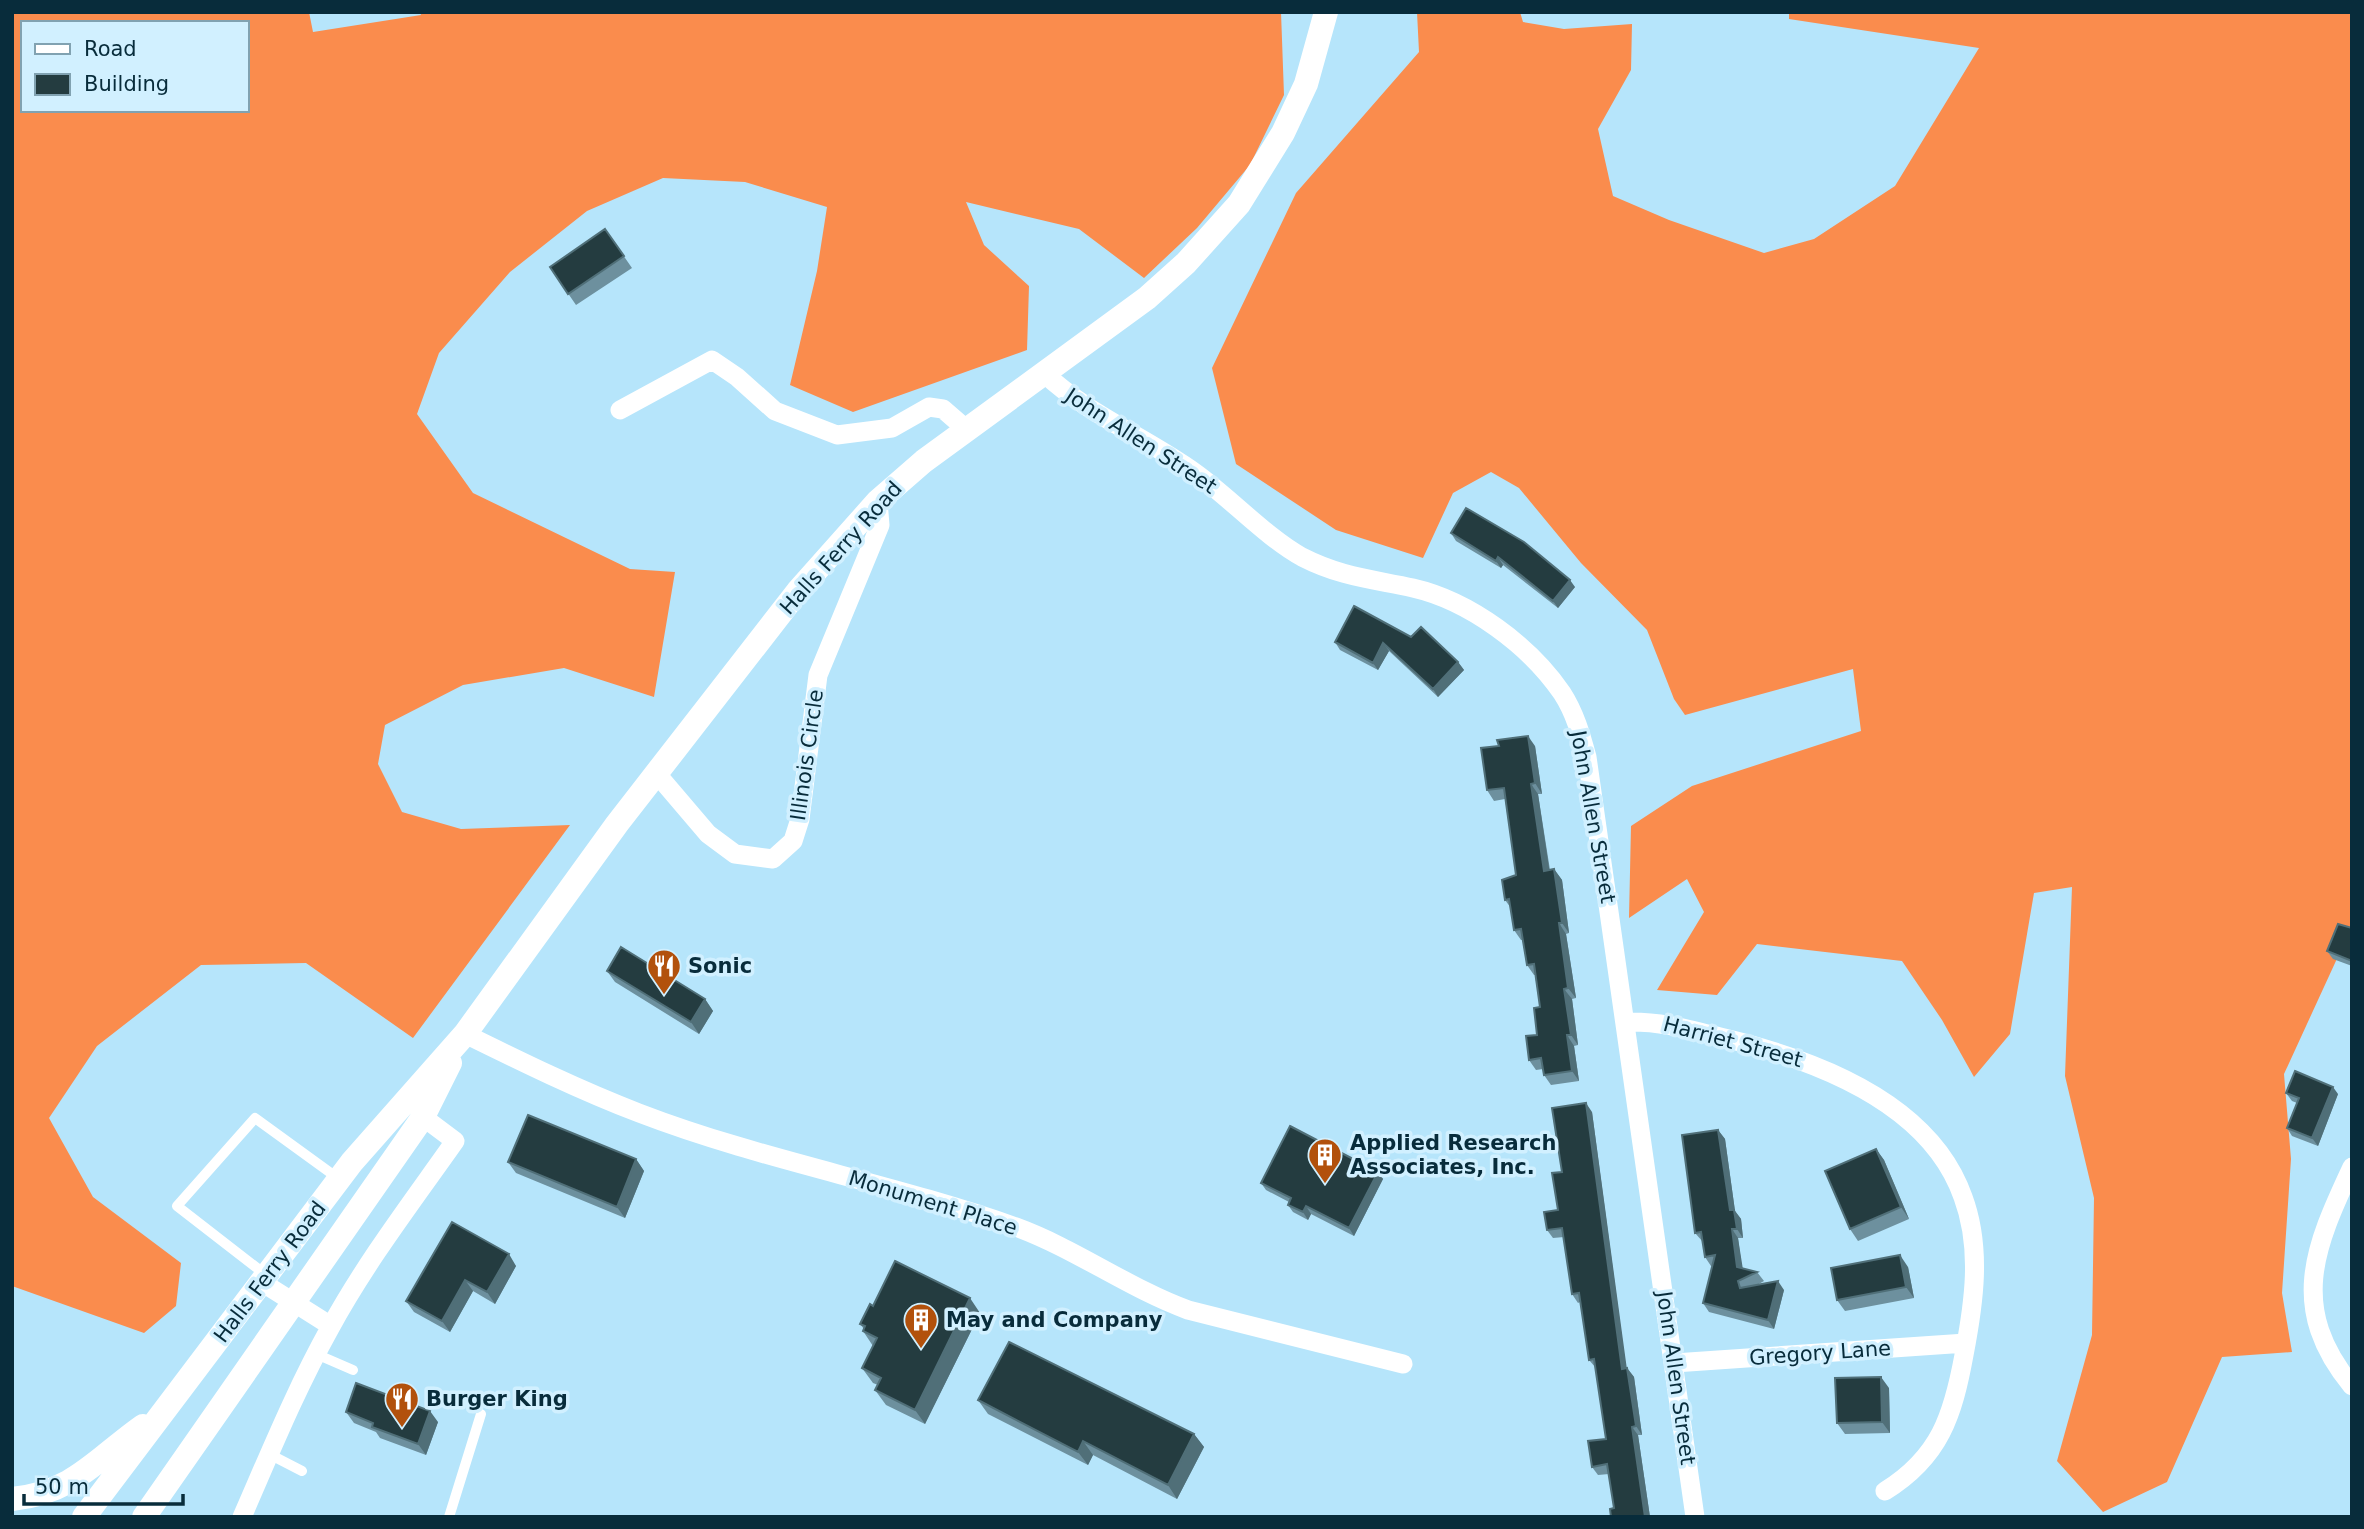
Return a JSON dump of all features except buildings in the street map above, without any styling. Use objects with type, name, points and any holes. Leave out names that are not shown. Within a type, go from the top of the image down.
[{"type":"street","name":"Halls Ferry Road","points":[[84,1517],[339,1179],[465,1034],[656,773],[798,591],[878,501],[966,429],[1147,298],[1186,263],[1239,204],[1283,133],[1306,84],[1326,12]]},
{"type":"street","points":[[620,410],[712,360],[737,377],[775,411],[837,435],[892,428],[929,407],[943,409],[966,429]]},
{"type":"street","name":"John Allen Street","points":[[1044,373],[1064,392],[1194,472],[1298,555],[1333,572],[1415,588],[1479,617],[1541,667],[1568,705],[1579,727],[1587,757],[1695,1517]]},
{"type":"street","name":"Illinois Circle","points":[[656,773],[708,834],[734,854],[774,859],[793,841],[800,818],[818,675],[880,525],[878,501]]},
{"type":"street","name":"Harriet Street","points":[[1626,1022],[1654,1021],[1762,1046],[1821,1067],[1857,1085],[1916,1128],[1938,1152],[1964,1197],[1972,1234],[1975,1274],[1966,1343],[1951,1416],[1922,1464],[1885,1491]]},
{"type":"street","name":"Halls Ferry Road","points":[[144,1517],[423,1117],[465,1034]]},
{"type":"street","name":"Monument Place","points":[[465,1034],[554,1078],[641,1114],[1036,1235],[1188,1310],[1403,1364]]},
{"type":"street","points":[[242,1517],[269,1454],[331,1326],[367,1267],[455,1141],[423,1117]]},
{"type":"street","points":[[2352,1167],[2346,1192],[2320,1241],[2313,1271],[2312,1305],[2326,1344],[2352,1386]]},
{"type":"street","points":[[265,1279],[293,1303],[331,1326]]},
{"type":"street","name":"Gregory Lane","points":[[1674,1363],[1966,1343]]},
{"type":"street","points":[[12,1499],[58,1488],[86,1474],[126,1437],[166,1409]]},
{"type":"lane","points":[[265,1279],[177,1206],[255,1118],[339,1179]]},
{"type":"lane","points":[[316,1354],[353,1370]]},
{"type":"lane","points":[[449,1517],[481,1414]]},
{"type":"lane","points":[[269,1454],[302,1471]]},
{"type":"shaded area","points":[[12,12],[309,12],[313,32],[421,15],[420,12],[1281,12],[1284,95],[1250,165],[1197,228],[1144,278],[1079,229],[966,202],[984,245],[1029,286],[1027,350],[853,412],[790,385],[817,271],[827,207],[745,182],[663,178],[587,211],[510,272],[439,353],[417,414],[473,493],[630,569],[675,572],[654,697],[564,668],[463,685],[385,725],[378,764],[402,812],[461,829],[570,825],[413,1038],[306,963],[201,965],[97,1046],[49,1118],[93,1197],[181,1263],[176,1306],[144,1333],[12,1286]]},
{"type":"shaded area","points":[[1417,12],[1520,12],[1523,22],[1564,29],[1632,24],[1631,70],[1598,129],[1613,196],[1669,220],[1764,253],[1814,239],[1895,186],[1979,48],[1789,19],[1789,12],[2352,12],[2352,926],[2284,1074],[2291,1159],[2282,1293],[2292,1352],[2222,1357],[2167,1482],[2103,1512],[2057,1461],[2092,1335],[2094,1198],[2065,1076],[2072,887],[2034,893],[2010,1034],[1974,1077],[1942,1020],[1902,961],[1757,944],[1717,995],[1657,990],[1704,912],[1687,879],[1629,918],[1631,826],[1692,786],[1861,731],[1853,669],[1685,715],[1674,699],[1647,630],[1581,563],[1519,488],[1491,472],[1453,493],[1423,558],[1336,530],[1236,464],[1212,368],[1296,193],[1419,52]]},
{"type":"place","name":"Sonic","points":[[664,996]]},
{"type":"place","name":"Applied Research Associates, Inc.","points":[[1325,1185]]},
{"type":"place","name":"May and Company","points":[[921,1350]]},
{"type":"place","name":"Burger King","points":[[402,1429]]}]
